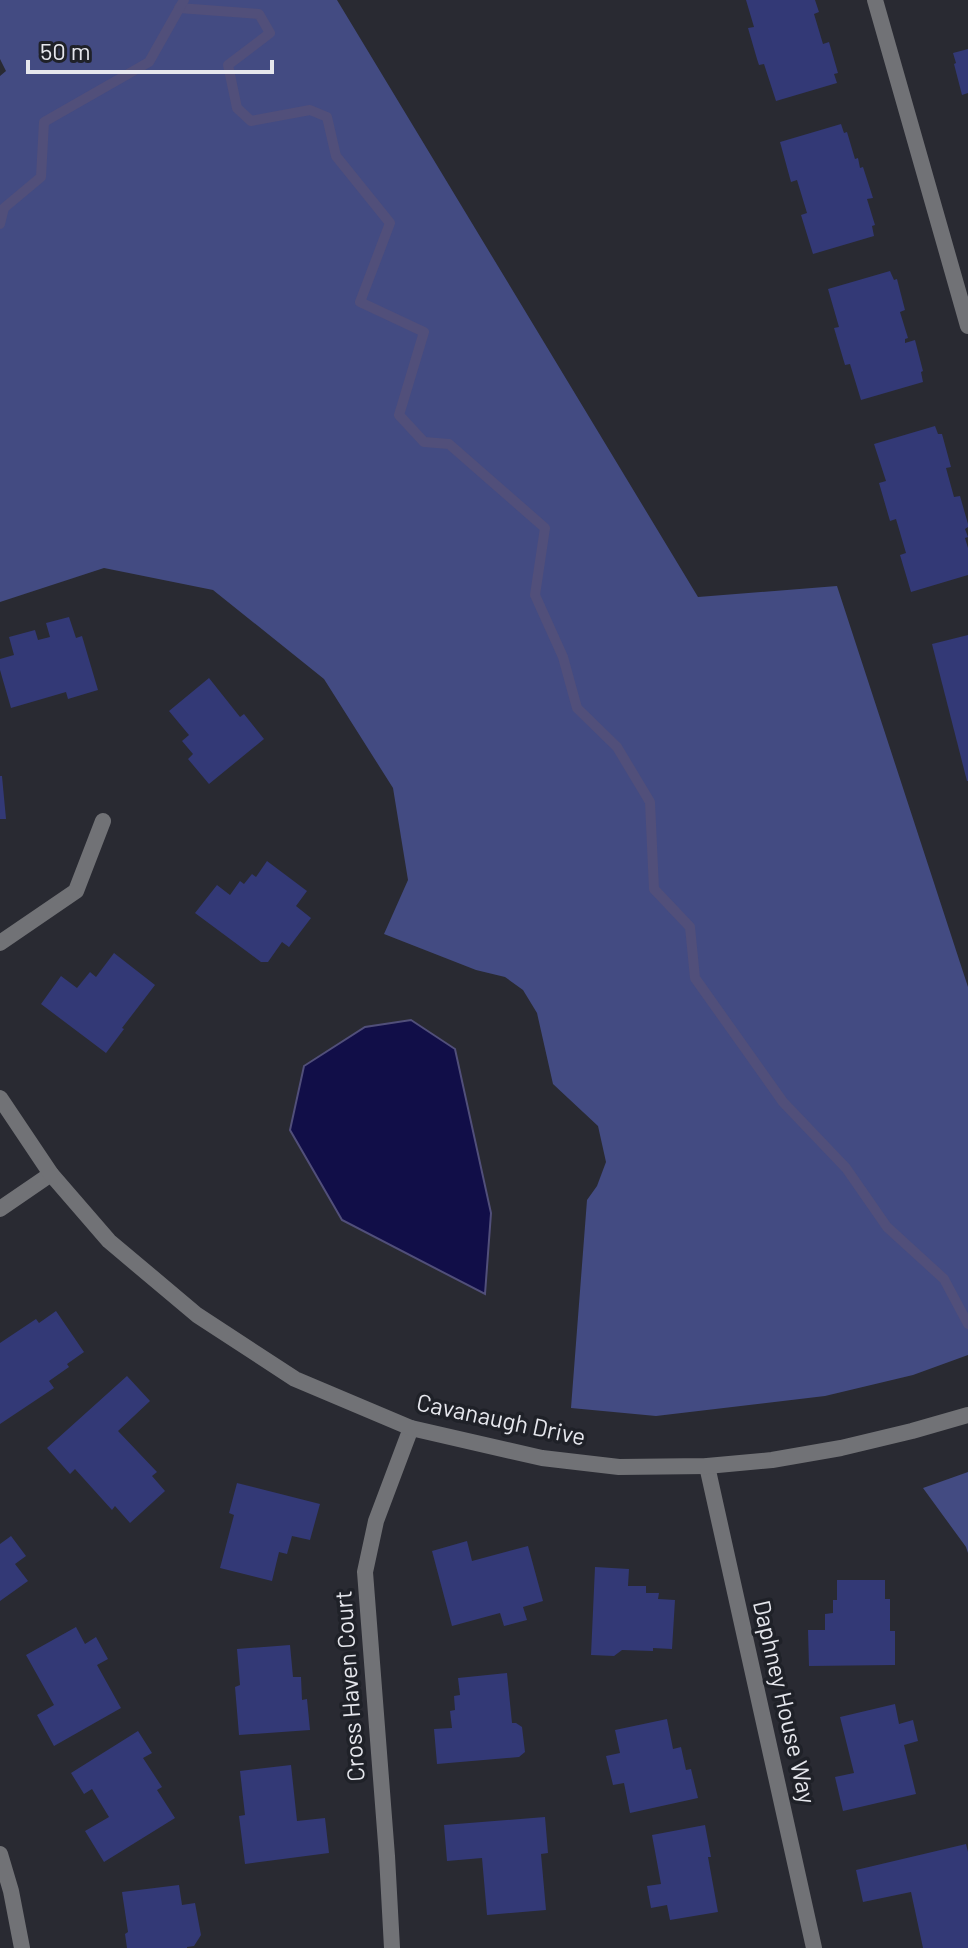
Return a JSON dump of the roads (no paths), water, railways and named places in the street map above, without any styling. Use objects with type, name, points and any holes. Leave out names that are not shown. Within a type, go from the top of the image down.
[{"type":"street","points":[[875,0],[968,326]]},
{"type":"street","points":[[0,943],[76,891],[103,821]]},
{"type":"street","name":"Cavanaugh Drive","points":[[0,1098],[51,1174],[109,1241],[197,1315],[295,1379],[411,1428],[542,1458],[619,1467],[707,1466],[772,1460],[841,1448],[968,1415]]},
{"type":"street","points":[[0,1209],[51,1174]]},
{"type":"street","name":"Cross Haven Court","points":[[392,1948],[365,1572],[376,1521],[411,1428]]},
{"type":"street","name":"Daphney House Way","points":[[707,1466],[814,1948]]},
{"type":"street","points":[[0,1854],[22,1948]]},
{"type":"waterway","points":[[0,224],[4,208],[41,177],[44,122],[149,62],[184,0]]},
{"type":"waterway","points":[[179,8],[259,14],[270,33],[228,65],[237,108],[251,121],[310,110],[327,117],[336,156],[390,223],[360,302],[424,332],[399,415],[424,442],[449,444],[545,528],[535,595],[563,657],[577,708],[617,747],[650,802],[654,889],[690,927],[695,978],[783,1102],[846,1168],[887,1227],[944,1279],[968,1324]]}]
